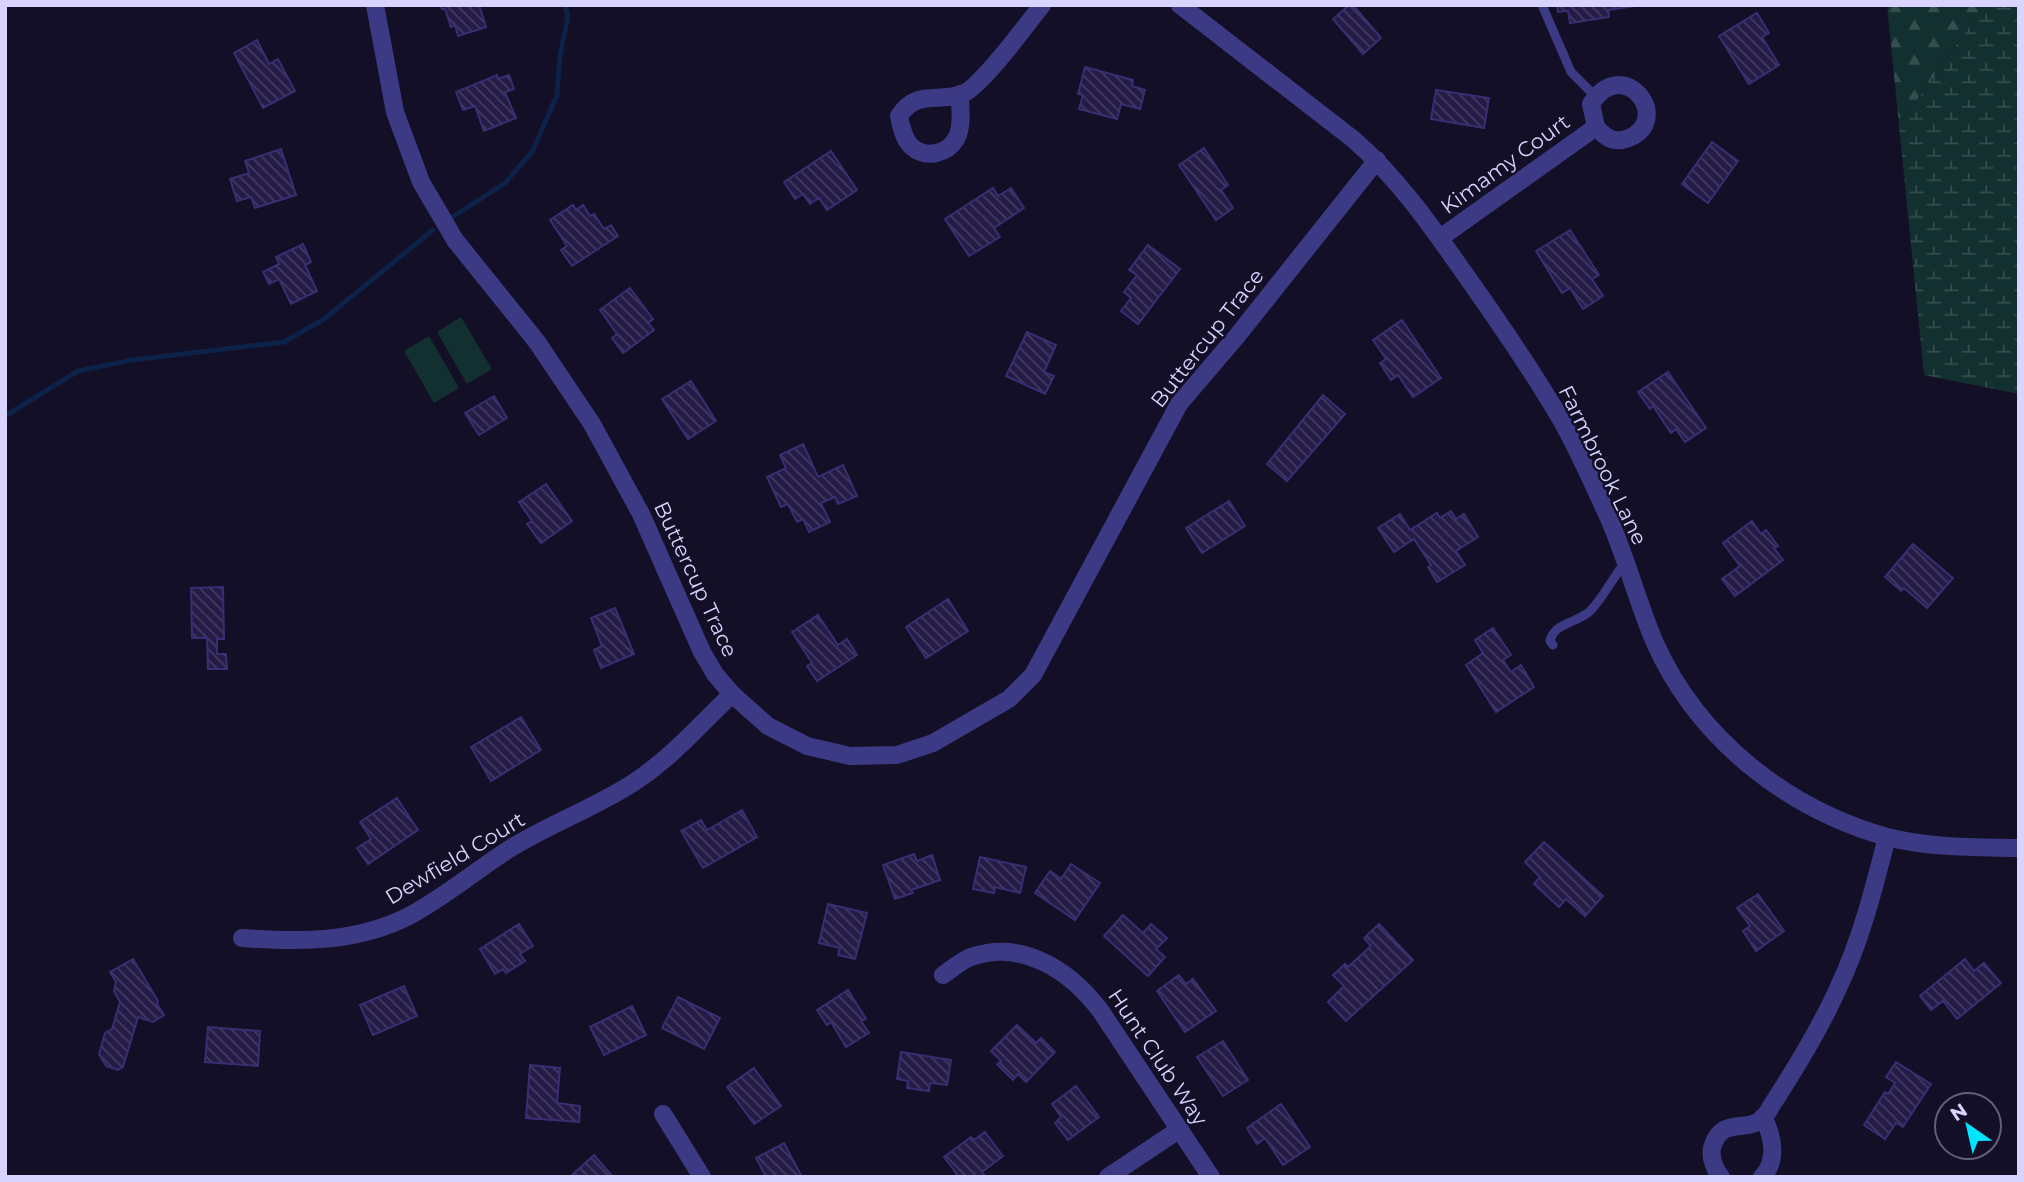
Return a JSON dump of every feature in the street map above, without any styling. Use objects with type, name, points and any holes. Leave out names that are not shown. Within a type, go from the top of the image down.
[{"type":"street","name":"Buttercup Trace","points":[[375,5],[395,112],[421,182],[455,240],[537,342],[592,424],[641,514],[702,652],[715,674],[732,694],[768,726],[807,746],[850,756],[897,755],[933,743],[1009,699],[1033,675],[1178,404],[1237,336],[1377,160]]},
{"type":"street","points":[[960,94],[966,93],[996,62],[1042,5]]},
{"type":"street","name":"Farmbrook Lane","points":[[1180,5],[1377,160],[1407,193],[1520,352],[1564,426],[1608,517],[1655,643],[1695,710],[1736,755],[1779,788],[1832,818],[1887,836],[1954,847],[2019,848]]},
{"type":"street","name":"Kimamy Court","points":[[1621,85],[1635,90],[1647,110],[1647,119],[1642,130],[1620,141],[1606,138],[1596,127],[1591,104],[1596,97],[1609,86],[1621,85]]},
{"type":"street","name":"Kimamy Court","points":[[1440,238],[1596,127]]},
{"type":"street","name":"Dewfield Court","points":[[243,938],[294,942],[332,940],[373,930],[408,916],[433,902],[512,847],[594,806],[635,781],[665,758],[732,694]]},
{"type":"street","points":[[1721,1177],[1713,1164],[1711,1154],[1714,1141],[1722,1130],[1749,1124],[1763,1117],[1807,1049],[1841,984],[1868,910],[1887,836]]},
{"type":"street","name":"Hunt Club Way","points":[[943,975],[969,957],[1000,951],[1032,957],[1065,973],[1085,990],[1100,1010],[1211,1177]]},
{"type":"street","points":[[663,1114],[702,1177]]},
{"type":"street","points":[[1762,1177],[1772,1160],[1772,1143],[1763,1117]]},
{"type":"street","points":[[1108,1177],[1180,1129]]},
{"type":"lane","points":[[1542,5],[1571,72],[1596,97]]},
{"type":"lane","points":[[1553,645],[1550,641],[1558,627],[1587,613],[1625,563]]},
{"type":"green space","points":[[1887,5],[1985,5],[1899,125]]},
{"type":"green space","points":[[1985,5],[2019,5],[2019,394],[1924,375],[1899,125]]},
{"type":"green space","points":[[461,317],[492,369],[467,384],[437,332]]},
{"type":"green space","points":[[429,336],[459,388],[434,403],[404,351]]},
{"type":"building","points":[[440,5],[479,5],[486,27],[458,36],[455,25],[451,27],[445,9]]},
{"type":"building","points":[[1349,5],[1353,5],[1381,38],[1363,54],[1333,19]]},
{"type":"building","points":[[1557,5],[1642,5],[1608,10],[1609,17],[1570,23],[1568,11],[1558,12]]},
{"type":"building","points":[[1757,13],[1769,33],[1762,37],[1779,65],[1749,84],[1719,36]]},
{"type":"building","points":[[257,40],[269,64],[278,59],[295,91],[263,108],[234,53]]},
{"type":"building","points":[[1085,67],[1133,80],[1132,86],[1145,90],[1140,109],[1121,104],[1117,119],[1079,109],[1083,95],[1078,94]]},
{"type":"building","points":[[497,75],[498,79],[509,75],[514,89],[505,92],[516,118],[484,131],[475,106],[463,110],[456,92]]},
{"type":"building","points":[[1436,90],[1489,98],[1484,128],[1431,119]]},
{"type":"building","points":[[1712,142],[1738,161],[1708,203],[1682,184]]},
{"type":"building","points":[[1204,148],[1228,185],[1221,190],[1233,208],[1216,220],[1179,165]]},
{"type":"building","points":[[281,149],[296,195],[255,208],[251,197],[237,201],[230,179],[249,173],[245,161]]},
{"type":"building","points":[[831,151],[857,190],[827,210],[819,198],[810,204],[803,194],[795,199],[784,182]]},
{"type":"building","points":[[993,188],[998,196],[1011,188],[1024,208],[994,228],[1000,237],[969,256],[945,219]]},
{"type":"building","points":[[573,205],[576,210],[583,205],[590,216],[594,214],[604,229],[611,225],[618,236],[572,266],[561,250],[567,246],[550,220]]},
{"type":"building","points":[[1570,230],[1599,275],[1592,279],[1603,296],[1583,309],[1570,288],[1562,293],[1536,251]]},
{"type":"building","points":[[303,244],[311,262],[305,265],[317,291],[291,304],[279,279],[269,284],[263,272],[279,264],[276,257]]},
{"type":"building","points":[[1148,245],[1180,269],[1138,324],[1121,311],[1131,298],[1124,292],[1137,275],[1129,270]]},
{"type":"building","points":[[630,288],[653,319],[648,323],[654,330],[623,353],[612,338],[617,334],[600,310]]},
{"type":"building","points":[[1402,320],[1441,378],[1413,397],[1398,375],[1391,380],[1380,363],[1386,359],[1373,340]]},
{"type":"building","points":[[1027,332],[1056,345],[1044,372],[1054,376],[1045,394],[1006,376]]},
{"type":"building","points":[[1668,372],[1706,428],[1685,442],[1676,429],[1671,433],[1653,406],[1650,409],[1638,392]]},
{"type":"building","points":[[691,381],[716,421],[688,439],[662,399]]},
{"type":"building","points":[[1323,395],[1345,414],[1287,481],[1267,464]]},
{"type":"building","points":[[494,396],[507,418],[479,435],[465,413]]},
{"type":"building","points":[[803,444],[818,477],[843,465],[857,496],[838,504],[835,497],[821,503],[830,522],[809,532],[803,519],[797,522],[788,504],[781,507],[767,477],[786,468],[780,455]]},
{"type":"building","points":[[546,484],[572,521],[541,543],[527,524],[532,521],[519,502]]},
{"type":"building","points":[[1229,501],[1245,526],[1202,553],[1186,528]]},
{"type":"building","points":[[1451,511],[1456,519],[1464,514],[1478,537],[1456,551],[1465,565],[1437,582],[1428,567],[1431,565],[1414,539],[1394,552],[1378,528],[1400,514],[1410,530],[1437,513],[1440,518]]},
{"type":"building","points":[[1752,521],[1761,534],[1766,530],[1778,546],[1774,548],[1783,560],[1735,596],[1722,579],[1740,566],[1723,543]]},
{"type":"building","points":[[1913,544],[1953,578],[1927,608],[1904,588],[1901,591],[1885,577]]},
{"type":"building","points":[[223,587],[224,639],[217,639],[217,654],[226,654],[227,669],[208,669],[207,638],[192,638],[191,588]]},
{"type":"building","points":[[948,599],[968,631],[926,658],[906,627]]},
{"type":"building","points":[[615,608],[634,654],[601,668],[594,650],[602,646],[591,618]]},
{"type":"building","points":[[818,615],[838,645],[847,639],[857,655],[817,681],[807,666],[812,663],[792,632]]},
{"type":"building","points":[[1493,628],[1511,655],[1503,660],[1511,672],[1521,665],[1534,687],[1496,712],[1466,665],[1483,653],[1475,640]]},
{"type":"building","points":[[521,717],[541,750],[491,781],[471,747]]},
{"type":"building","points":[[397,798],[418,830],[368,864],[357,848],[371,839],[360,822]]},
{"type":"building","points":[[742,810],[757,837],[703,868],[681,831],[701,820],[707,830]]},
{"type":"building","points":[[1544,842],[1603,896],[1585,916],[1566,899],[1559,907],[1534,884],[1540,877],[1525,862]]},
{"type":"building","points":[[914,854],[917,861],[932,855],[940,880],[895,899],[883,865]]},
{"type":"building","points":[[980,857],[1026,867],[1020,893],[995,887],[994,893],[973,889]]},
{"type":"building","points":[[1071,864],[1100,883],[1075,920],[1035,893],[1050,871],[1061,879]]},
{"type":"building","points":[[1758,894],[1784,931],[1756,951],[1743,931],[1750,926],[1737,908]]},
{"type":"building","points":[[828,904],[867,913],[855,959],[838,955],[840,948],[819,943]]},
{"type":"building","points":[[1123,915],[1143,933],[1151,924],[1167,938],[1156,949],[1165,957],[1148,976],[1104,936]]},
{"type":"building","points":[[519,924],[533,946],[520,954],[525,961],[506,973],[503,969],[495,974],[480,949]]},
{"type":"building","points":[[1379,924],[1413,960],[1346,1021],[1328,1002],[1344,986],[1333,975],[1345,964],[1348,967],[1371,946],[1364,938]]},
{"type":"building","points":[[133,959],[164,1015],[153,1022],[138,1017],[123,1067],[118,1070],[106,1066],[99,1054],[105,1033],[112,1029],[120,1002],[114,991],[116,982],[110,972]]},
{"type":"building","points":[[1965,959],[1974,971],[1984,963],[2001,983],[1957,1019],[1943,1001],[1931,1010],[1920,996]]},
{"type":"building","points":[[1179,975],[1186,984],[1193,979],[1216,1011],[1185,1032],[1157,991]]},
{"type":"building","points":[[404,986],[417,1016],[373,1035],[360,1005]]},
{"type":"building","points":[[848,990],[866,1019],[861,1021],[869,1033],[846,1047],[831,1022],[827,1025],[817,1010]]},
{"type":"building","points":[[678,997],[720,1018],[704,1049],[662,1028]]},
{"type":"building","points":[[632,1006],[646,1035],[604,1055],[590,1027]]},
{"type":"building","points":[[1017,1025],[1036,1043],[1041,1038],[1055,1052],[1026,1082],[1018,1074],[1013,1080],[997,1064],[1001,1061],[991,1051]]},
{"type":"building","points":[[208,1027],[260,1031],[258,1066],[205,1062]]},
{"type":"building","points":[[1223,1041],[1248,1080],[1223,1096],[1197,1057]]},
{"type":"building","points":[[901,1052],[951,1060],[947,1085],[930,1083],[929,1091],[907,1088],[908,1081],[897,1079]]},
{"type":"building","points":[[1896,1062],[1931,1084],[1903,1127],[1896,1123],[1885,1139],[1864,1125],[1885,1092],[1888,1094],[1895,1083],[1886,1077]]},
{"type":"building","points":[[530,1065],[560,1068],[557,1103],[580,1106],[579,1122],[526,1118]]},
{"type":"building","points":[[754,1068],[781,1106],[754,1124],[727,1087]]},
{"type":"building","points":[[1076,1086],[1099,1117],[1068,1140],[1055,1123],[1061,1117],[1052,1104]]},
{"type":"building","points":[[1281,1104],[1310,1147],[1283,1165],[1265,1138],[1257,1144],[1247,1128]]},
{"type":"building","points":[[985,1132],[1003,1156],[982,1172],[985,1177],[959,1177],[944,1157],[971,1137],[974,1140]]},
{"type":"building","points":[[784,1143],[802,1177],[766,1177],[756,1158]]},
{"type":"building","points":[[594,1155],[613,1177],[573,1177],[572,1175]]},
{"type":"waterway","points":[[451,218],[505,183],[532,152],[557,95],[560,55],[568,17],[565,5]]},
{"type":"waterway","points":[[5,416],[78,371],[132,360],[284,342],[324,319],[433,230]]}]
